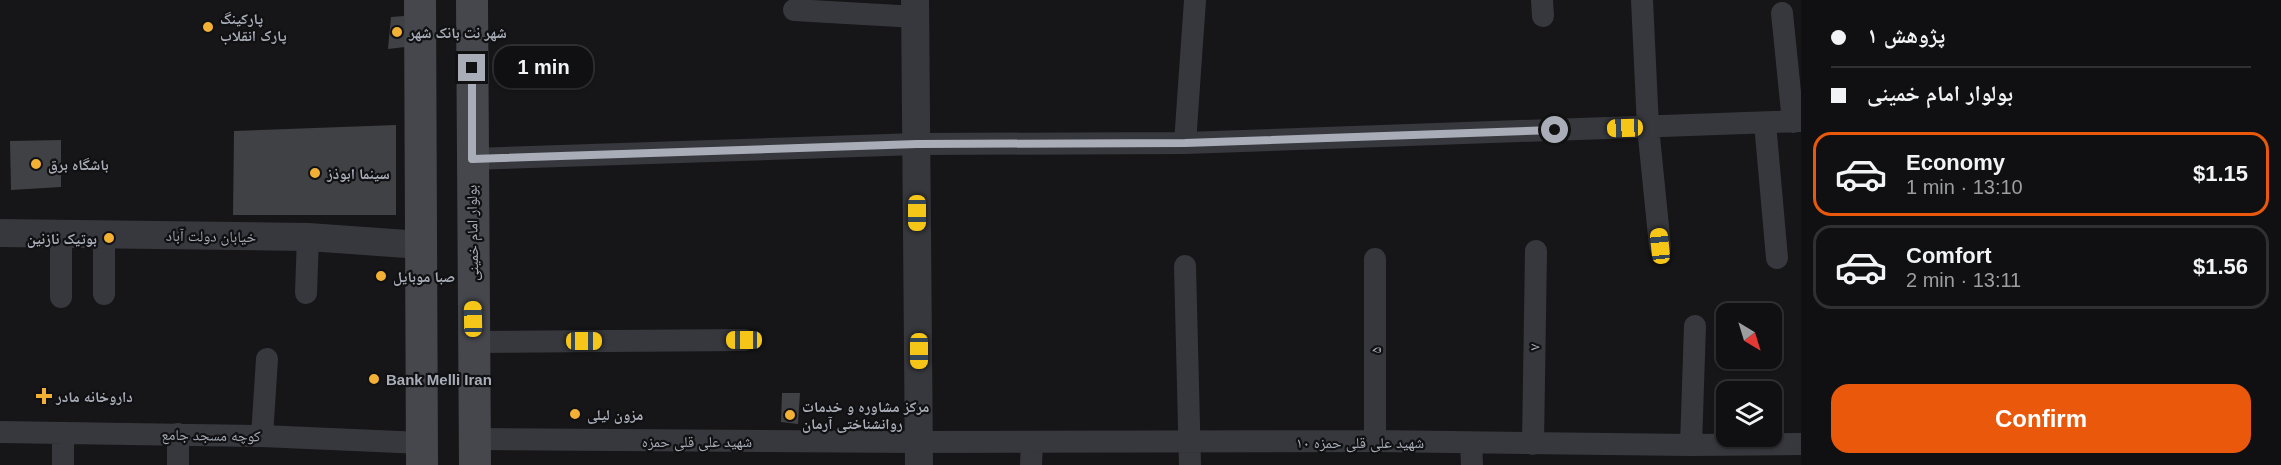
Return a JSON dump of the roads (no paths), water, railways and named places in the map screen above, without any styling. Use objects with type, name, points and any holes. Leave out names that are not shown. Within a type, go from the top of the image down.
[{"type":"main road","points":[[420,0],[422,454]]},
{"type":"main road","name":"بولوار امام خمینی","points":[[472,0],[475,452]]},
{"type":"street","points":[[1185,143],[1195,0]]},
{"type":"street","points":[[1642,0],[1648,127],[1660,246]]},
{"type":"street","points":[[794,10],[916,9],[919,454]]},
{"type":"street","points":[[472,159],[917,144],[1185,143],[1797,122],[1782,13]]},
{"type":"street","points":[[1766,123],[1777,258]]},
{"type":"street","name":"خیابان دولت آباد","points":[[0,233],[308,237],[421,244]]},
{"type":"street","points":[[61,234],[61,297]]},
{"type":"street","points":[[104,234],[104,294]]},
{"type":"street","points":[[306,292],[308,237]]},
{"type":"street","name":"۷","points":[[1533,444],[1536,251]]},
{"type":"street","name":"۵","points":[[1375,259],[1375,441]]},
{"type":"street","points":[[1185,266],[1190,465]]},
{"type":"street","points":[[1690,446],[1695,326]]},
{"type":"street","points":[[474,342],[744,340]]},
{"type":"street","points":[[262,436],[267,359]]},
{"type":"street","name":"کوچه مسجد جامع","points":[[0,432],[262,436],[422,454]]},
{"type":"street","points":[[63,433],[63,465]]},
{"type":"street","points":[[178,434],[178,465]]},
{"type":"street","name":"شهید علی قلی حمزه ۱۰","points":[[919,454],[1032,442],[1375,441],[1472,454],[1533,444],[1620,455],[1690,446],[1801,444]]},
{"type":"street","points":[[1031,465],[1032,442]]},
{"type":"street","name":"شهید علی قلی حمزه","points":[[475,452],[919,454]]},
{"type":"place","name":"پارکینگ پارک انقلاب","points":[[208,27]]},
{"type":"place","name":"شهر نت بانک شهر","points":[[397,32]]},
{"type":"place","name":"باشگاه برق","points":[[36,164]]},
{"type":"place","name":"سینما ابوذز","points":[[315,173]]},
{"type":"place","name":"بوتیک نازنین","points":[[109,238]]},
{"type":"place","name":"صبا موبایل","points":[[381,276]]},
{"type":"place","name":"Bank Melli Iran","points":[[374,379]]},
{"type":"place","name":"داروخانه مادر","points":[[44,396]]},
{"type":"place","name":"مزون لیلی","points":[[575,414]]},
{"type":"place","name":"مرکز مشاوره و خدمات روانشناختی آرمان","points":[[790,415]]}]
